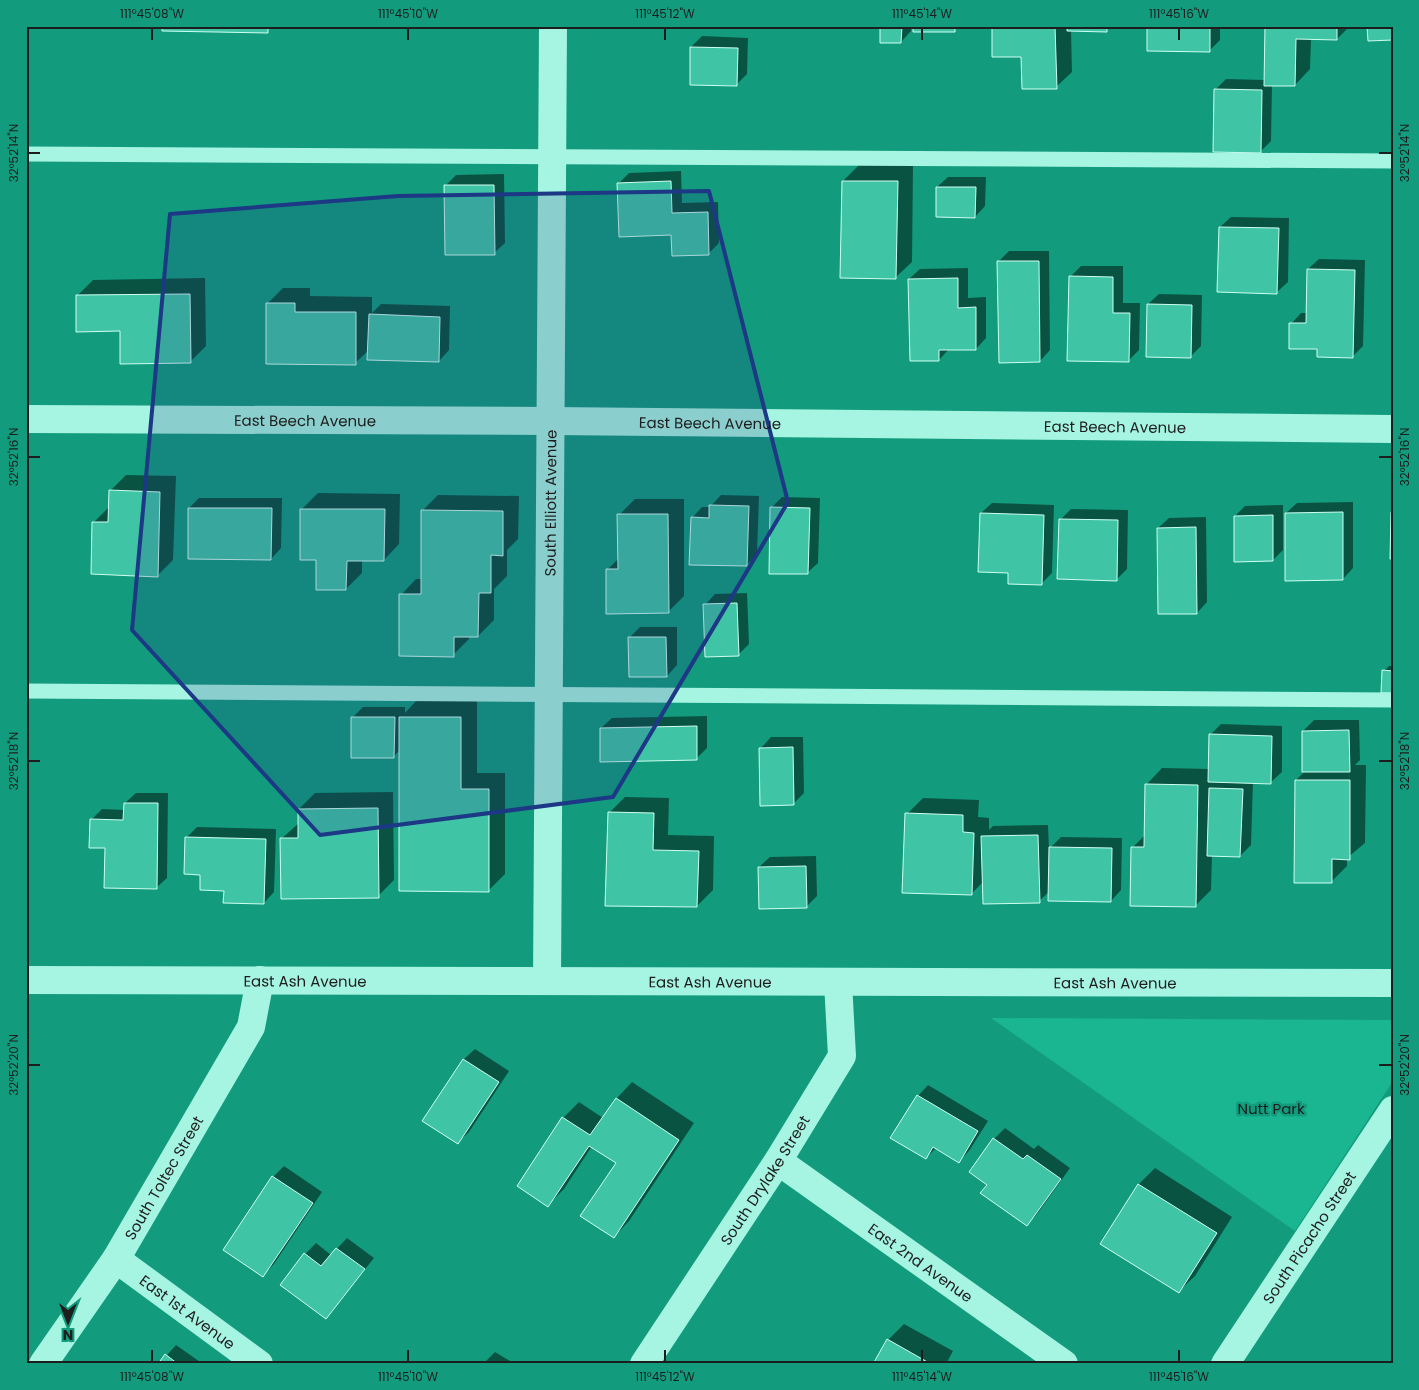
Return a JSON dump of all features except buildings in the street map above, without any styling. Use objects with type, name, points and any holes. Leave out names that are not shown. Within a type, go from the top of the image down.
[{"type":"street","name":"South Elliott Avenue","points":[[547,981],[553,26]]},
{"type":"street","name":"East Beech Avenue","points":[[26,420],[550,421],[1393,429]]},
{"type":"street","name":"East Ash Avenue","points":[[26,980],[1393,983]]},
{"type":"street","name":"South Toltec Street","points":[[43,1364],[116,1259],[251,1027],[260,980]]},
{"type":"street","name":"South Drylake Street","points":[[644,1364],[778,1161],[842,1056],[838,982]]},
{"type":"street","name":"South Picacho Street","points":[[1225,1364],[1393,1110]]},
{"type":"street","name":"East 2nd Avenue","points":[[778,1161],[1064,1364]]},
{"type":"street","name":"East 1st Avenue","points":[[116,1259],[259,1364]]},
{"type":"lane","points":[[26,154],[1393,161]]},
{"type":"lane","points":[[26,691],[1393,700]]},
{"type":"highlighted area","points":[[709,191],[788,502],[613,797],[320,835],[132,630],[170,214],[398,196]]},
{"type":"green space","name":"Nutt Park","points":[[991,1018],[1393,1020],[1393,1081],[1295,1231]]}]
